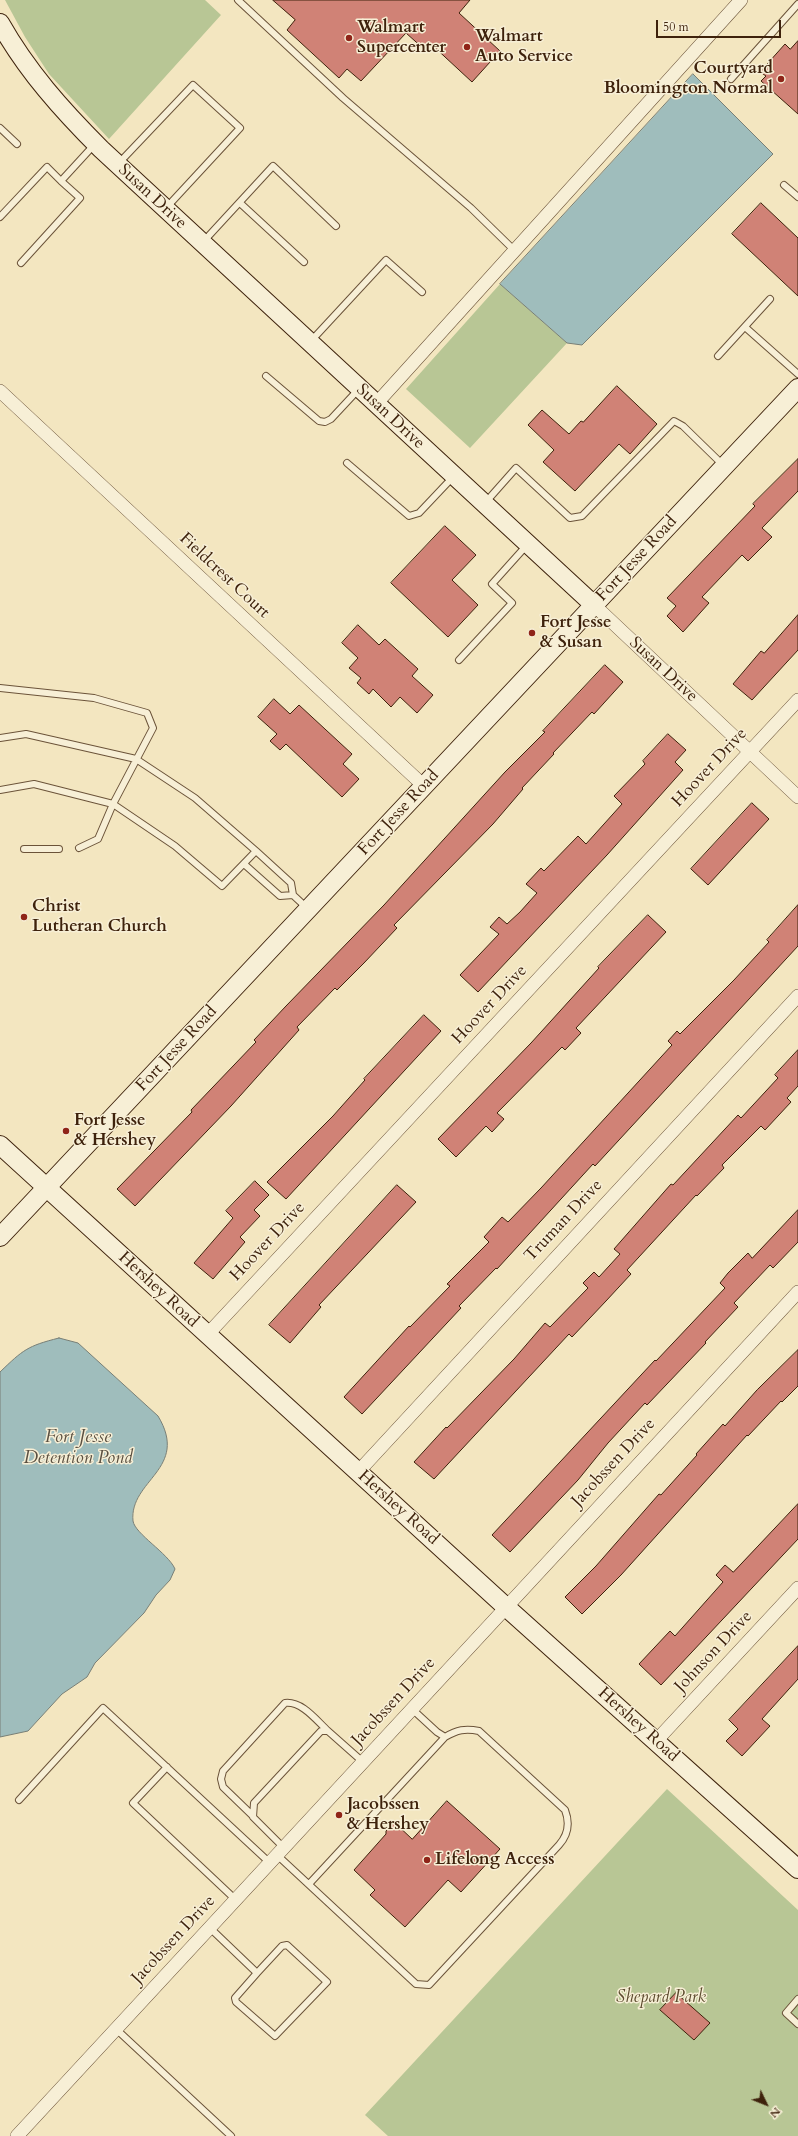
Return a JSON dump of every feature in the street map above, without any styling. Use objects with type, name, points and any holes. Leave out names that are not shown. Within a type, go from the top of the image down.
[{"type":"main road","name":"Susan Drive","points":[[2,31],[34,76],[73,121],[117,165],[594,605]]},
{"type":"main road","name":"Fort Jesse Road","points":[[0,1237],[798,388]]},
{"type":"main road","name":"Hershey Road","points":[[0,1145],[506,1608],[798,1869]]},
{"type":"street","points":[[376,404],[739,1]]},
{"type":"street","name":"Fieldcrest Court","points":[[0,391],[424,786]]},
{"type":"street","name":"Susan Drive","points":[[594,605],[798,797]]},
{"type":"street","name":"Hoover Drive","points":[[207,1334],[798,700]]},
{"type":"street","name":"Truman Drive","points":[[358,1472],[798,996]]},
{"type":"street","name":"Jacobssen Drive","points":[[17,2136],[798,1292]]},
{"type":"street","name":"Johnson Drive","points":[[656,1741],[798,1588]]},
{"type":"lane","points":[[238,0],[343,98],[471,208],[515,251]]},
{"type":"lane","points":[[730,79],[798,4]]},
{"type":"lane","points":[[117,165],[193,85],[240,128],[165,209]]},
{"type":"lane","points":[[0,128],[17,144]]},
{"type":"lane","points":[[61,181],[95,143]]},
{"type":"lane","points":[[202,243],[273,166],[336,226]]},
{"type":"lane","points":[[0,217],[47,167],[80,198],[21,263]]},
{"type":"lane","points":[[784,185],[798,198]]},
{"type":"lane","points":[[240,203],[304,262]]},
{"type":"lane","points":[[310,343],[386,260],[422,292]]},
{"type":"lane","points":[[718,356],[770,299]]},
{"type":"lane","points":[[745,327],[798,374]]},
{"type":"lane","points":[[266,376],[319,421],[325,422],[331,419],[359,388]]},
{"type":"lane","points":[[484,504],[516,468],[570,518],[582,516],[674,421],[683,426],[724,466]]},
{"type":"lane","points":[[347,463],[410,516],[416,516],[454,476]]},
{"type":"lane","points":[[459,660],[512,603],[492,584],[528,544]]},
{"type":"lane","points":[[0,688],[94,698],[146,713],[153,728],[113,804],[98,838],[79,848]]},
{"type":"lane","points":[[0,738],[26,734],[136,759],[195,798],[256,851],[291,883],[293,895],[308,909]]},
{"type":"lane","points":[[0,790],[34,784],[113,804],[175,846],[222,886],[256,851]]},
{"type":"lane","points":[[24,849],[59,849]]},
{"type":"lane","points":[[244,864],[280,896],[293,895]]},
{"type":"lane","points":[[277,1855],[254,1817],[223,1787],[221,1779],[223,1771],[285,1703],[292,1702],[299,1704],[363,1762]]},
{"type":"lane","points":[[19,1800],[103,1708],[167,1767],[277,1855],[416,1984],[428,1985],[566,1838],[568,1817],[566,1810],[479,1731],[471,1729],[458,1730],[446,1737],[309,1884]]},
{"type":"lane","points":[[412,1709],[437,1732],[446,1737]]},
{"type":"lane","points":[[254,1817],[254,1803],[321,1731],[328,1731]]},
{"type":"lane","points":[[167,1767],[133,1803],[236,1900]]},
{"type":"lane","points":[[210,1928],[256,1973]]},
{"type":"lane","points":[[282,1946],[287,1946],[327,1982],[276,2036],[236,2002],[234,1998],[256,1973],[282,1946]]},
{"type":"lane","points":[[798,1999],[786,2013],[798,2024]]},
{"type":"lane","points":[[116,2030],[231,2136]]},
{"type":"green space","points":[[5,0],[205,0],[221,15],[109,139],[49,74],[25,37]]},
{"type":"green space","points":[[500,284],[567,343],[470,448],[406,389]]},
{"type":"green space","name":"Shepard Park","points":[[667,1789],[798,1910],[798,2136],[388,2136],[365,2115]]},
{"type":"water","points":[[693,74],[773,154],[582,345],[567,343],[500,284]]},
{"type":"water","name":"Fort Jesse Detention Pond","points":[[59,1338],[78,1343],[158,1416],[166,1434],[167,1449],[163,1462],[140,1495],[134,1507],[133,1521],[139,1532],[166,1557],[175,1569],[170,1580],[156,1595],[144,1613],[95,1663],[87,1677],[62,1694],[28,1731],[0,1737],[0,1372],[20,1354],[32,1346]]},
{"type":"building","name":"Walmart Supercenter","points":[[273,0],[470,0],[459,13],[500,51],[472,82],[431,44],[425,50],[406,33],[361,81],[347,69],[339,78],[287,30],[295,20]]},
{"type":"building","name":"Courtyard Bloomington Normal","points":[[798,41],[798,114],[761,81],[766,76],[760,72],[785,44],[790,49]]},
{"type":"building","points":[[761,203],[798,238],[798,296],[732,234]]},
{"type":"building","points":[[617,386],[657,424],[630,454],[619,444],[575,491],[543,462],[554,450],[528,425],[542,410],[569,434],[581,421],[583,422]]},
{"type":"building","points":[[798,459],[798,491],[762,528],[772,537],[748,561],[742,555],[702,597],[709,603],[683,632],[667,616],[676,606],[667,598],[755,506],[753,504]]},
{"type":"building","points":[[445,526],[476,555],[452,580],[478,605],[448,637],[391,583]]},
{"type":"building","points":[[798,615],[798,650],[752,700],[733,684],[761,651],[764,653]]},
{"type":"building","points":[[358,625],[379,645],[385,639],[418,669],[412,676],[433,695],[417,713],[400,697],[391,707],[373,689],[369,694],[357,683],[361,678],[349,668],[358,658],[342,643]]},
{"type":"building","points":[[605,665],[623,682],[594,714],[592,712],[553,753],[554,754],[522,788],[523,789],[493,824],[394,925],[397,928],[364,963],[337,990],[335,988],[297,1027],[299,1030],[231,1106],[135,1206],[117,1189],[192,1112],[191,1110],[256,1042],[254,1040],[384,905],[505,772],[545,732],[543,731]]},
{"type":"building","points":[[274,699],[290,714],[299,705],[352,754],[343,764],[359,779],[342,797],[286,744],[280,750],[270,741],[277,734],[258,717]]},
{"type":"building","points":[[668,734],[686,750],[675,762],[683,770],[607,855],[478,992],[460,975],[499,934],[490,927],[499,917],[507,924],[520,912],[537,893],[526,884],[541,868],[544,871],[578,836],[586,844],[622,804],[614,796],[645,764],[643,761]]},
{"type":"building","points":[[752,803],[769,819],[708,885],[691,869]]},
{"type":"building","points":[[798,905],[798,946],[595,1166],[593,1164],[497,1269],[496,1268],[459,1306],[461,1308],[362,1414],[344,1397],[409,1326],[410,1327],[450,1286],[447,1284],[489,1242],[484,1237],[502,1217],[508,1222],[541,1188],[672,1045],[668,1041],[677,1031],[680,1034],[734,980],[769,942],[767,940]]},
{"type":"building","points":[[648,915],[666,932],[576,1028],[581,1033],[565,1050],[562,1047],[497,1113],[504,1119],[492,1132],[486,1126],[456,1157],[438,1139],[531,1043],[599,968],[598,967]]},
{"type":"building","points":[[424,1015],[441,1031],[286,1199],[267,1182],[333,1116],[365,1080],[364,1079]]},
{"type":"building","points":[[798,1050],[798,1086],[787,1098],[791,1102],[765,1130],[761,1126],[722,1165],[724,1168],[697,1196],[696,1195],[627,1270],[631,1274],[606,1301],[572,1337],[569,1334],[434,1479],[414,1462],[446,1427],[447,1428],[514,1359],[545,1323],[550,1327],[588,1288],[583,1283],[594,1272],[599,1277],[620,1254],[614,1249],[671,1184],[673,1185],[738,1115],[741,1118],[778,1078],[775,1075]]},
{"type":"building","points":[[255,1181],[269,1195],[254,1210],[260,1216],[240,1237],[245,1242],[213,1279],[194,1263],[233,1218],[226,1211]]},
{"type":"building","points":[[397,1185],[416,1202],[319,1305],[321,1307],[290,1343],[269,1325]]},
{"type":"building","points":[[798,1210],[798,1242],[773,1268],[770,1265],[734,1303],[738,1307],[705,1342],[706,1343],[647,1405],[645,1403],[608,1443],[578,1480],[510,1552],[492,1535],[655,1360],[656,1361],[725,1288],[720,1283],[728,1273],[748,1253],[752,1258]]},
{"type":"building","points":[[798,1350],[798,1386],[782,1402],[781,1401],[748,1436],[747,1435],[621,1575],[582,1614],[565,1597],[596,1566],[659,1494],[661,1495],[723,1424],[725,1426],[757,1390]]},
{"type":"building","points":[[798,1504],[798,1539],[661,1685],[639,1664],[670,1631],[675,1636],[723,1582],[716,1575],[725,1565],[733,1572]]},
{"type":"building","points":[[798,1646],[798,1679],[762,1719],[770,1726],[742,1756],[726,1741],[738,1729],[729,1720]]},
{"type":"building","name":"Lifelong Access","points":[[447,1801],[500,1849],[461,1892],[448,1880],[405,1927],[370,1895],[375,1890],[354,1870],[386,1834],[386,1831],[394,1822],[412,1839]]},
{"type":"building","points":[[676,1993],[710,2023],[694,2040],[660,2010]]},
{"type":"place","name":"Walmart Supercenter","points":[[349,38]]},
{"type":"place","name":"Walmart Auto Service","points":[[467,47]]},
{"type":"place","name":"Courtyard Bloomington Normal","points":[[781,79]]},
{"type":"place","name":"Fort Jesse & Susan","points":[[532,633]]},
{"type":"place","name":"Christ Lutheran Church","points":[[24,917]]},
{"type":"place","name":"Fort Jesse & Hershey","points":[[66,1131]]},
{"type":"place","name":"Jacobssen & Hershey","points":[[339,1815]]},
{"type":"place","name":"Lifelong Access","points":[[427,1860]]}]
